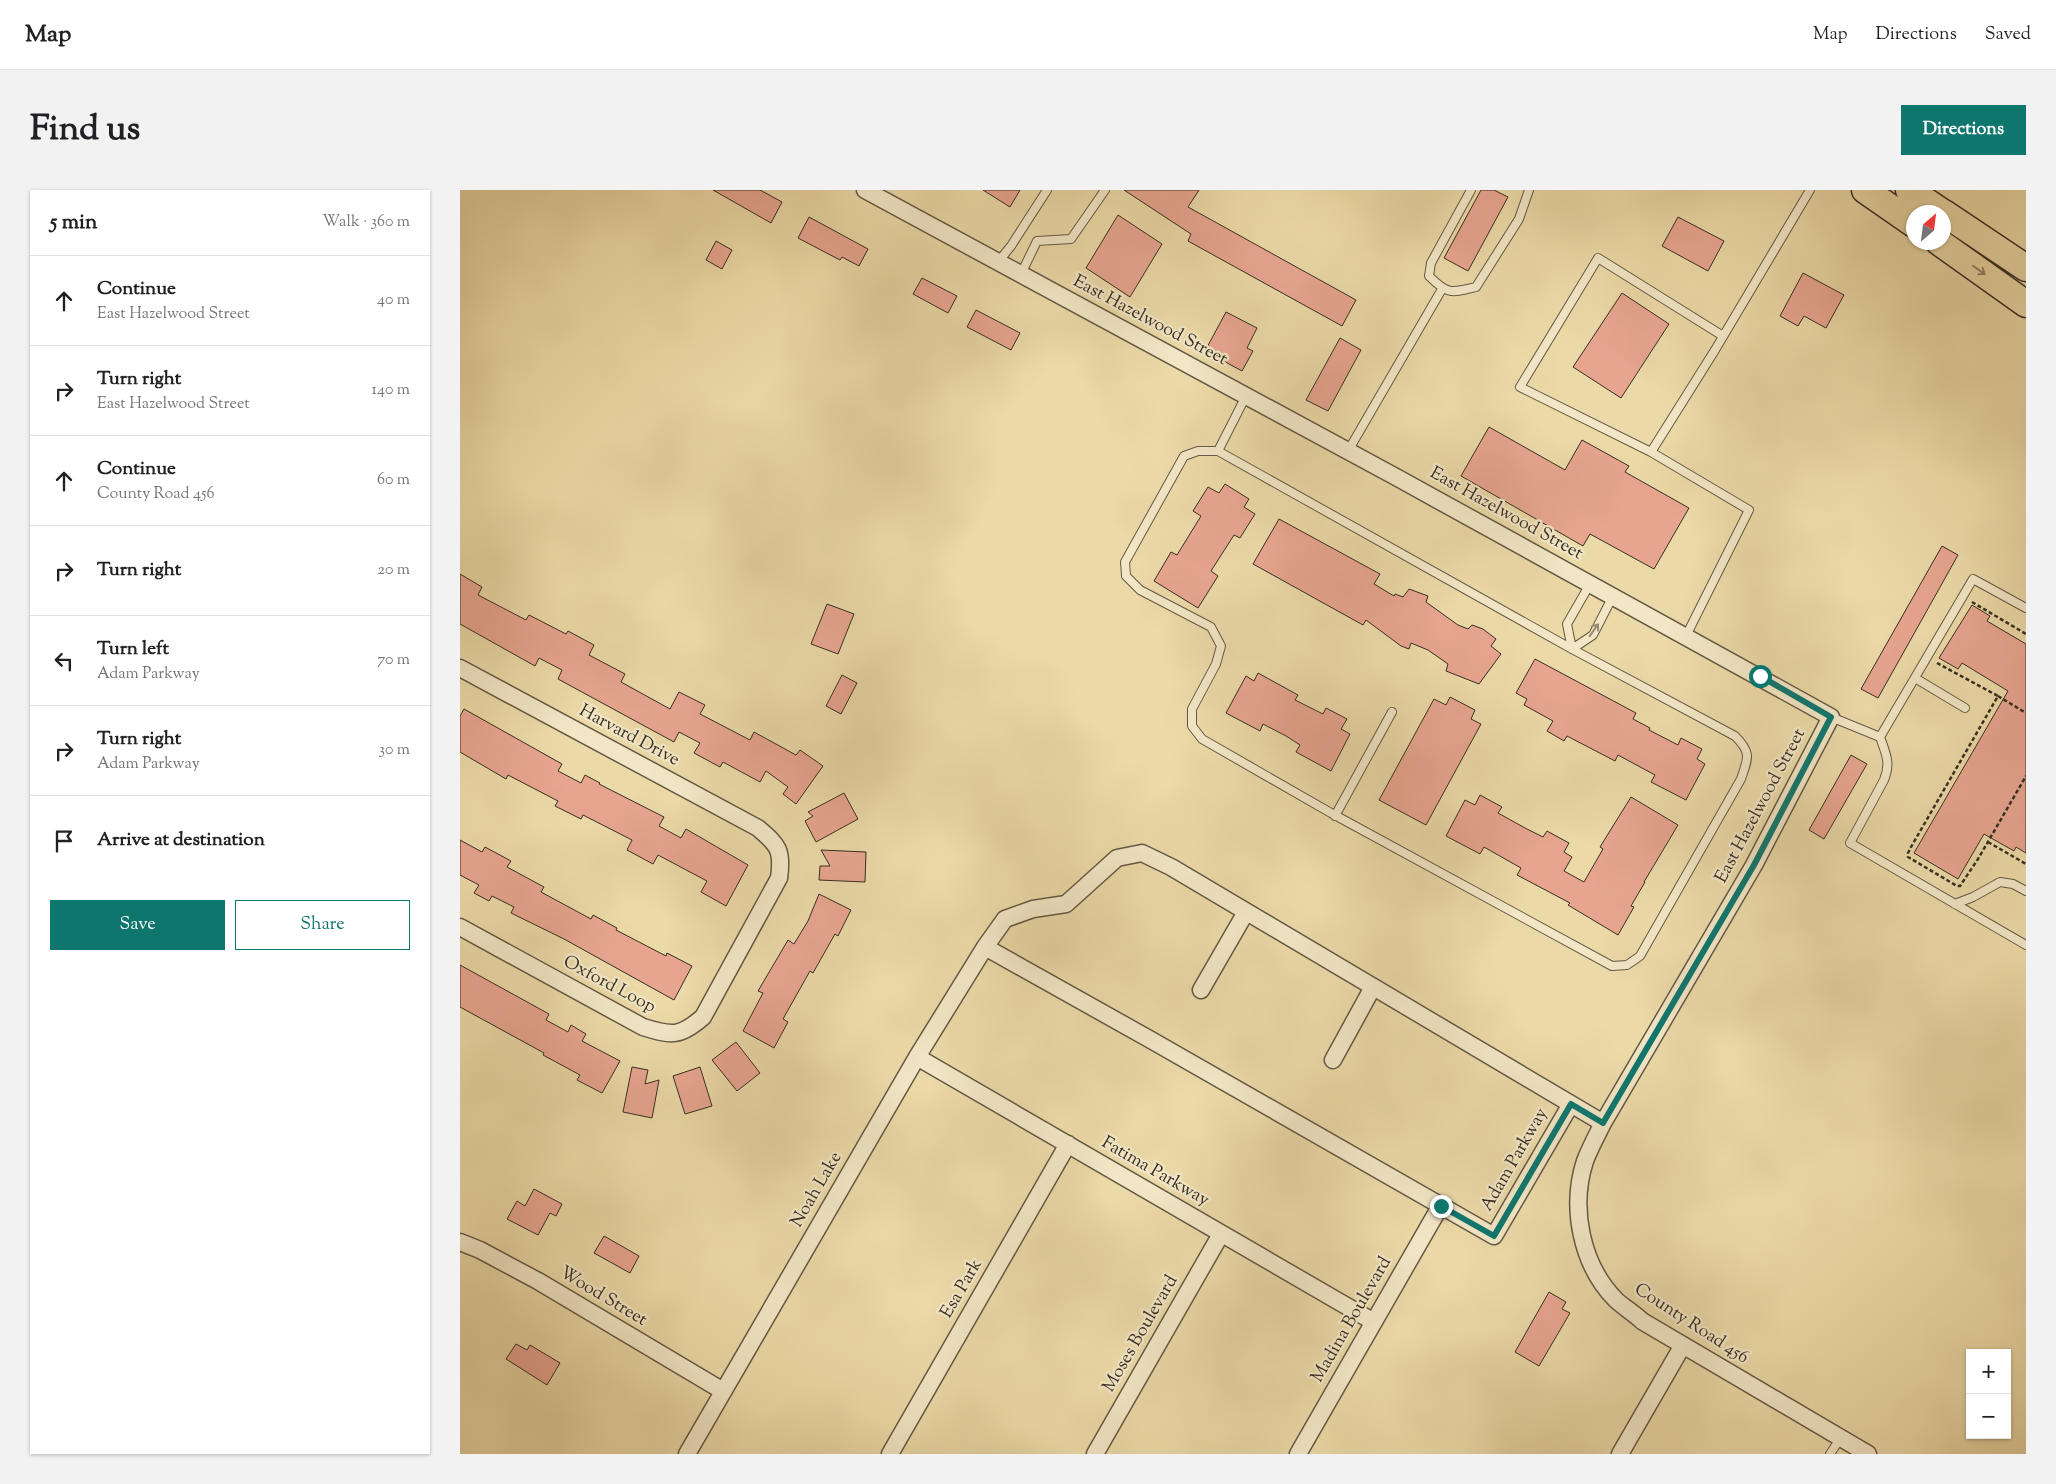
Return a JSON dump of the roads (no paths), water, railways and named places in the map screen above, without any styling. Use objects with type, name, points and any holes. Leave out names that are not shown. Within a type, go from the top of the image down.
[{"type":"highway","points":[[1865,190],[1906,218]]},
{"type":"highway","points":[[1909,190],[1931,205]]},
{"type":"highway","points":[[1951,218],[2026,268]]},
{"type":"highway","points":[[1950,250],[2026,304]]},
{"type":"street","name":"East Hazelwood Street","points":[[869,191],[1348,451],[1831,717],[1754,865],[1669,1009]]},
{"type":"street","name":"Harvard Drive","points":[[460,668],[758,828],[776,844]]},
{"type":"street","name":"Oxford Loop","points":[[460,927],[643,1027],[667,1034],[688,1030],[703,1017],[779,878],[782,860],[776,844]]},
{"type":"street","name":"Noah Lake","points":[[686,1454],[917,1057],[985,947],[1005,919],[1033,909],[1066,904],[1117,858],[1142,853],[1171,867],[1603,1123]]},
{"type":"street","points":[[1201,990],[1246,912]]},
{"type":"street","points":[[985,947],[1441,1206]]},
{"type":"street","points":[[1333,1060],[1373,987]]},
{"type":"street","name":"County Road 456","points":[[1669,1009],[1603,1123],[1585,1161],[1578,1190],[1579,1222],[1587,1251],[1598,1277],[1615,1298],[1642,1321],[1868,1454]]},
{"type":"street","name":"Fatima Parkway","points":[[917,1057],[1374,1322]]},
{"type":"street","name":"Adam Parkway","points":[[1441,1206],[1494,1236],[1571,1104]]},
{"type":"street","name":"Esa Park","points":[[890,1454],[1068,1144]]},
{"type":"street","name":"Madina Boulevard","points":[[1298,1454],[1441,1206]]},
{"type":"street","name":"Moses Boulevard","points":[[1095,1454],[1221,1234]]},
{"type":"street","name":"Wood Street","points":[[460,1242],[480,1250],[538,1281],[723,1391]]},
{"type":"street","points":[[1620,1454],[1683,1345]]},
{"type":"lane","points":[[998,262],[1011,246],[1047,190]]},
{"type":"lane","points":[[1020,274],[1037,241],[1071,239],[1105,190]]},
{"type":"lane","points":[[1472,190],[1430,262],[1429,276],[1442,289],[1451,293],[1476,287],[1519,219],[1527,191]]},
{"type":"lane","points":[[1651,452],[1810,190]]},
{"type":"lane","points":[[1686,636],[1749,510],[1651,452],[1520,387],[1598,258],[1723,336]]},
{"type":"lane","points":[[1348,451],[1442,289]]},
{"type":"lane","points":[[1218,452],[1246,396]]},
{"type":"lane","points":[[1198,451],[1218,452],[1572,649],[1735,736],[1746,747],[1748,758],[1741,779],[1640,956],[1628,965],[1612,966],[1335,816],[1202,739],[1192,726],[1192,709],[1216,664],[1221,646],[1211,627],[1140,590],[1126,576],[1125,562],[1184,456],[1198,451]]},
{"type":"lane","points":[[1880,737],[1973,579],[2026,608]]},
{"type":"lane","points":[[1572,649],[1568,624],[1590,584]]},
{"type":"lane","points":[[1572,649],[1593,634],[1613,596]]},
{"type":"lane","points":[[1915,678],[1965,708]]},
{"type":"lane","points":[[1335,816],[1392,712]]},
{"type":"lane","points":[[1831,717],[1880,737],[1888,759],[1888,770],[1850,843],[2026,945]]},
{"type":"lane","points":[[1955,904],[1973,898],[2000,882],[2013,884],[2026,891]]},
{"type":"lane","points":[[1830,1454],[1840,1438]]}]
